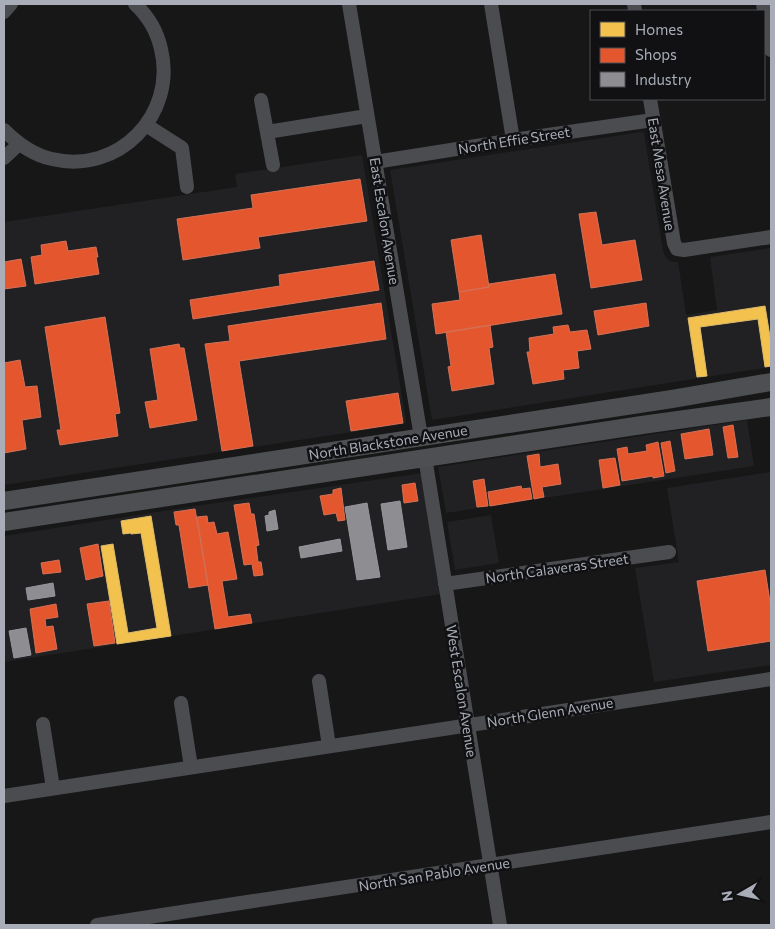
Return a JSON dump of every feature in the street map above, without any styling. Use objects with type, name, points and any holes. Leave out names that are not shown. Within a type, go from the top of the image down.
[{"type":"main road","name":"North Blackstone Avenue","points":[[4,501],[672,399],[771,382]]},
{"type":"main road","name":"North Blackstone Avenue","points":[[4,522],[771,407]]},
{"type":"main road","points":[[425,458],[425,454],[430,448],[437,444],[485,437],[510,424]]},
{"type":"main road","points":[[368,466],[376,456],[413,449],[419,443],[421,437]]},
{"type":"street","points":[[4,12],[11,4]]},
{"type":"street","points":[[4,130],[19,144],[34,153],[51,159],[69,162],[87,161],[104,156],[120,149],[134,138],[146,125],[155,110],[164,76],[159,40],[152,24],[135,4]]},
{"type":"street","name":"East Escalon Avenue","points":[[348,4],[421,437]]},
{"type":"street","points":[[491,4],[513,140]]},
{"type":"street","points":[[765,11],[771,50]]},
{"type":"street","points":[[261,100],[272,165]]},
{"type":"street","name":"East Mesa Avenue","points":[[650,100],[674,243],[677,249],[684,250],[771,237]]},
{"type":"street","points":[[267,132],[367,116]]},
{"type":"street","name":"North Effie Street","points":[[375,162],[653,120]]},
{"type":"street","points":[[146,125],[182,148],[187,188]]},
{"type":"street","points":[[4,158],[19,144]]},
{"type":"street","name":"West Escalon Avenue","points":[[425,458],[500,925]]},
{"type":"street","name":"North Calaveras Street","points":[[445,584],[670,552]]},
{"type":"street","name":"North Glenn Avenue","points":[[4,796],[771,679]]},
{"type":"street","points":[[319,681],[329,746]]},
{"type":"street","points":[[181,703],[191,767]]},
{"type":"street","points":[[43,724],[54,788]]},
{"type":"street","name":"North San Pablo Avenue","points":[[97,925],[771,822]]},
{"type":"shaded area","points":[[644,133],[663,251],[668,260],[678,262],[686,315],[717,310],[710,257],[771,248],[771,367],[432,420],[390,170]]},
{"type":"shaded area","points":[[362,155],[406,421],[404,424],[4,485],[4,222],[237,187],[235,174]]},
{"type":"shaded area","points":[[747,420],[754,466],[446,513],[438,467]]},
{"type":"shaded area","points":[[771,472],[771,665],[654,682],[635,568],[679,562],[667,488]]},
{"type":"shaded area","points":[[423,473],[442,594],[4,662],[4,536]]},
{"type":"shaded area","points":[[491,515],[499,563],[455,570],[447,522]]},
{"type":"building: Homes","points":[[765,306],[771,343],[771,366],[765,367],[758,319],[700,327],[707,376],[697,377],[688,318]]},
{"type":"building: Homes","points":[[151,516],[171,636],[117,644],[101,546],[113,544],[128,633],[157,628],[141,533],[123,534],[121,521]]},
{"type":"building: Shops","points":[[360,179],[367,221],[258,237],[260,248],[183,260],[177,219],[253,208],[251,195]]},
{"type":"building: Shops","points":[[596,212],[602,245],[635,240],[642,280],[591,288],[579,214]]},
{"type":"building: Shops","points":[[481,235],[489,287],[459,292],[451,240]]},
{"type":"building: Shops","points":[[66,241],[68,251],[96,247],[99,274],[35,284],[31,257],[42,255],[41,245]]},
{"type":"building: Shops","points":[[21,259],[26,286],[4,289],[4,262]]},
{"type":"building: Shops","points":[[374,261],[379,290],[193,319],[190,300],[280,286],[279,275]]},
{"type":"building: Shops","points":[[555,274],[562,314],[436,334],[432,304],[460,300],[459,292],[489,287],[489,284]]},
{"type":"building: Shops","points":[[381,303],[386,339],[239,361],[253,446],[222,451],[205,344],[230,341],[228,326]]},
{"type":"building: Shops","points":[[646,303],[649,326],[598,335],[594,311]]},
{"type":"building: Shops","points":[[105,317],[120,413],[115,414],[118,436],[60,445],[57,430],[61,430],[45,327]]},
{"type":"building: Shops","points":[[490,325],[493,347],[489,348],[494,384],[452,391],[448,367],[451,366],[446,332]]},
{"type":"building: Shops","points":[[568,325],[570,332],[587,330],[591,349],[577,351],[579,368],[563,370],[564,379],[533,384],[527,352],[530,352],[529,338],[554,334],[553,327]]},
{"type":"building: Shops","points":[[179,344],[180,348],[184,348],[197,420],[150,428],[145,402],[158,400],[150,349]]},
{"type":"building: Shops","points":[[20,360],[25,387],[37,386],[41,417],[22,420],[26,449],[4,453],[4,363]]},
{"type":"building: Shops","points":[[398,393],[403,423],[351,431],[346,401]]},
{"type":"building: Shops","points":[[733,425],[738,457],[728,458],[723,427]]},
{"type":"building: Shops","points":[[709,429],[713,455],[685,459],[681,434]]},
{"type":"building: Shops","points":[[670,441],[675,471],[666,473],[661,443]]},
{"type":"building: Shops","points":[[658,442],[664,476],[622,481],[617,449],[627,447],[628,454],[647,451],[646,445]]},
{"type":"building: Shops","points":[[539,454],[540,467],[558,464],[561,484],[542,487],[544,497],[534,499],[527,456]]},
{"type":"building: Shops","points":[[615,458],[620,485],[603,488],[599,460]]},
{"type":"building: Shops","points":[[484,479],[488,506],[477,507],[473,481]]},
{"type":"building: Shops","points":[[415,483],[418,501],[404,503],[402,485]]},
{"type":"building: Shops","points":[[521,486],[522,489],[530,488],[532,499],[490,506],[488,492]]},
{"type":"building: Shops","points":[[341,488],[345,520],[338,521],[336,513],[324,515],[320,496],[333,494],[333,490]]},
{"type":"building: Shops","points":[[249,503],[251,514],[254,514],[259,545],[256,546],[258,562],[261,562],[263,575],[254,576],[252,564],[244,565],[234,505]]},
{"type":"building: Shops","points":[[195,509],[208,585],[189,588],[179,525],[176,525],[174,512]]},
{"type":"building: Shops","points":[[207,516],[208,523],[214,522],[217,534],[228,532],[237,579],[222,581],[228,617],[250,614],[252,623],[215,629],[197,517]]},
{"type":"building: Shops","points":[[98,544],[103,576],[86,580],[80,548]]},
{"type":"building: Shops","points":[[59,560],[61,572],[43,574],[41,563]]},
{"type":"building: Shops","points":[[765,570],[771,608],[771,641],[708,651],[697,581]]},
{"type":"building: Shops","points":[[109,601],[115,643],[94,646],[87,604]]},
{"type":"building: Shops","points":[[56,604],[58,617],[45,619],[46,627],[53,626],[57,649],[36,653],[30,609]]},
{"type":"building: Industry","points":[[400,501],[407,547],[388,550],[381,504]]},
{"type":"building: Industry","points":[[367,503],[380,577],[357,580],[345,507]]},
{"type":"building: Industry","points":[[275,510],[278,529],[267,531],[265,516]]},
{"type":"building: Industry","points":[[340,539],[342,551],[301,558],[299,547]]},
{"type":"building: Industry","points":[[53,583],[55,596],[28,600],[26,588]]},
{"type":"building: Industry","points":[[26,628],[31,655],[14,658],[9,631]]}]
